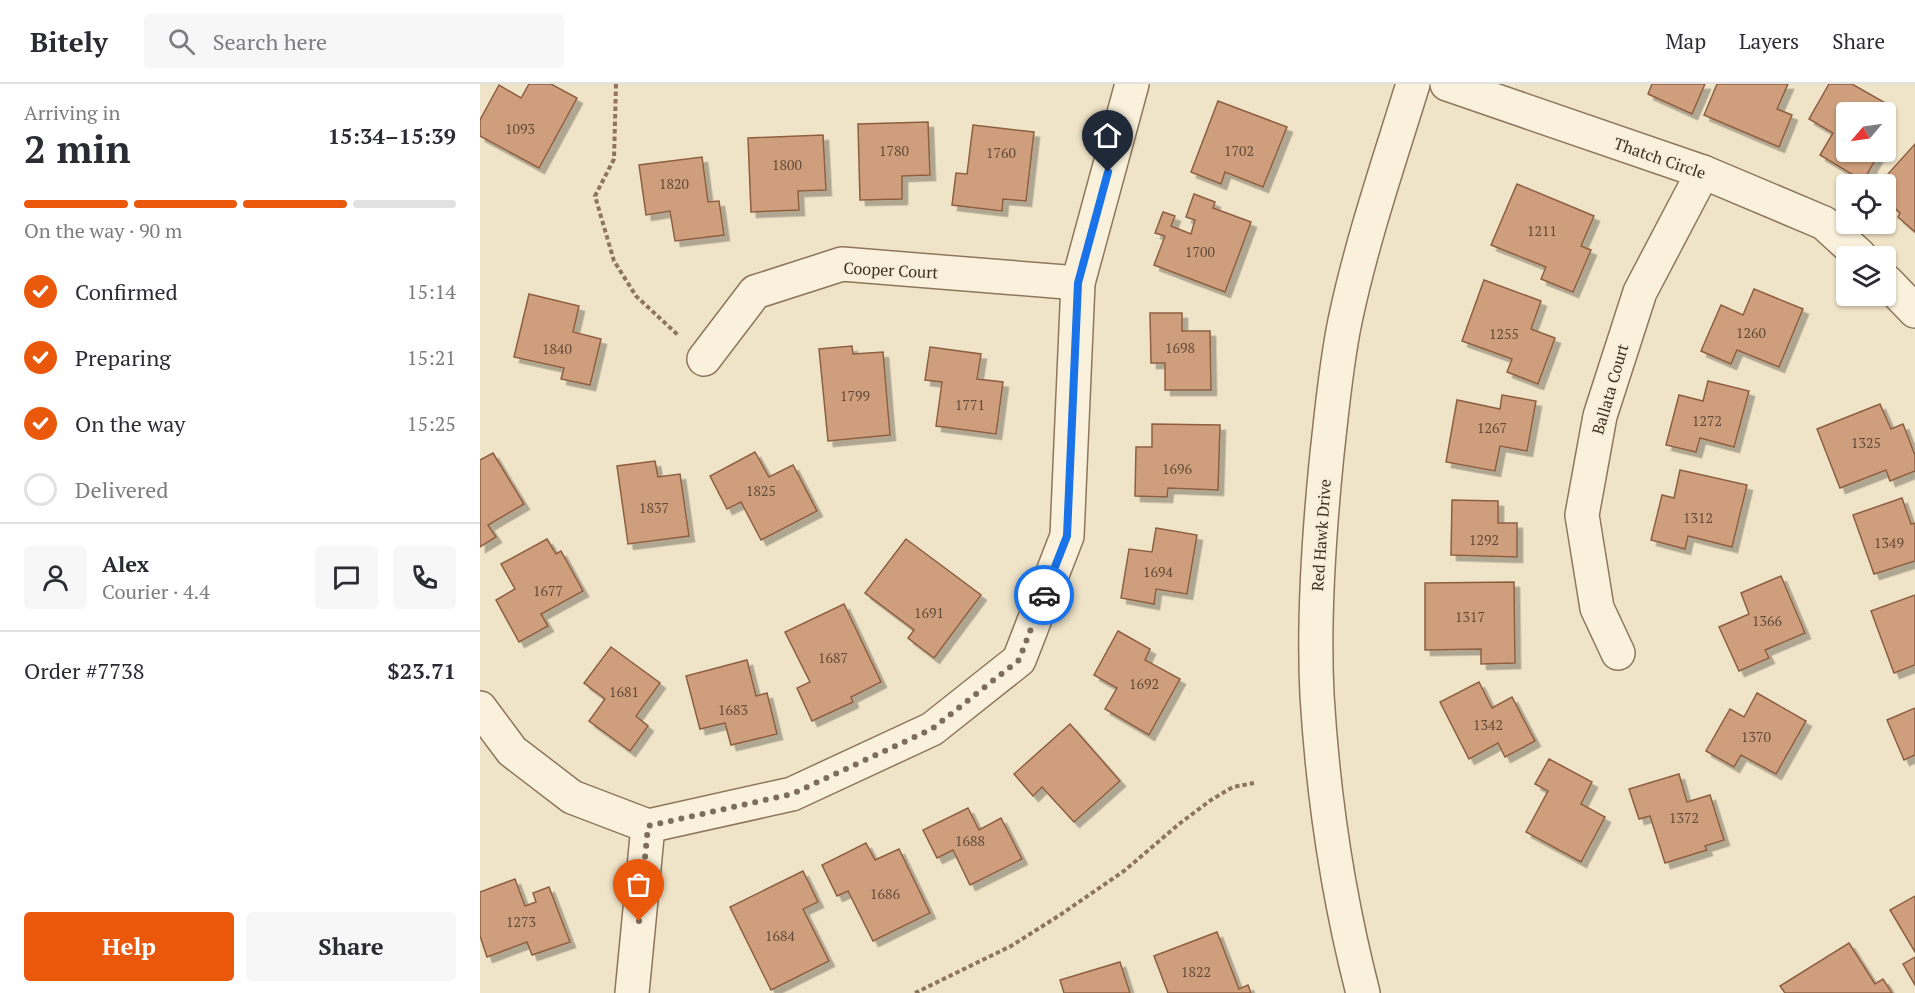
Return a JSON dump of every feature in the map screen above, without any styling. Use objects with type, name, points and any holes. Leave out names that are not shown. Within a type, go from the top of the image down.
[{"type":"street","points":[[480,708],[512,751],[572,797],[648,826],[792,794],[932,729],[1019,660],[1067,536],[1078,283],[1132,84]]},
{"type":"street","name":"Red Hawk Drive","points":[[1363,993],[1335,864],[1317,694],[1317,603],[1322,504],[1331,415],[1345,322],[1366,236],[1413,84]]},
{"type":"street","name":"Thatch Circle","points":[[1447,84],[1703,172],[1824,223],[1849,246]]},
{"type":"street","name":"Ballata Court","points":[[1618,653],[1597,608],[1582,515],[1600,416],[1640,292],[1703,172]]},
{"type":"street","name":"Cooper Court","points":[[704,359],[755,292],[842,264],[1078,283]]},
{"type":"street","points":[[1896,291],[1915,311]]},
{"type":"street","points":[[632,993],[648,826]]},
{"type":"path","points":[[616,84],[614,159],[595,196],[614,261],[636,296],[704,359]]},
{"type":"path","points":[[915,993],[1011,946],[1124,871],[1211,800],[1233,787],[1254,783]]},
{"type":"building","points":[[529,84],[551,84],[577,98],[539,168],[480,136],[480,120],[499,85],[521,98]]},
{"type":"building","points":[[1652,84],[1705,84],[1692,114],[1648,94]]},
{"type":"building","points":[[1717,84],[1788,84],[1777,109],[1792,115],[1779,147],[1704,115]]},
{"type":"building","points":[[1829,84],[1852,84],[1884,102],[1836,102],[1836,162],[1874,162],[1867,174],[1851,174],[1820,155],[1833,133],[1809,119]]},
{"type":"building","points":[[1218,101],[1287,127],[1263,187],[1225,172],[1221,184],[1191,172]]},
{"type":"building","points":[[928,122],[930,175],[902,176],[902,199],[860,200],[858,124]]},
{"type":"building","points":[[973,125],[1034,132],[1026,201],[1003,199],[1002,211],[952,205],[956,173],[967,174]]},
{"type":"building","points":[[823,135],[826,190],[798,191],[799,210],[751,212],[748,138]]},
{"type":"building","points":[[1915,144],[1915,232],[1898,217],[1900,213],[1896,209],[1896,174],[1888,174]]},
{"type":"building","points":[[702,157],[708,202],[719,201],[724,235],[675,241],[670,211],[646,215],[639,165]]},
{"type":"building","points":[[1517,184],[1594,216],[1581,246],[1591,250],[1573,292],[1541,279],[1546,267],[1491,245]]},
{"type":"building","points":[[1194,194],[1215,202],[1213,208],[1251,222],[1225,292],[1154,265],[1165,236],[1155,233],[1163,212],[1175,216],[1171,226],[1191,234],[1195,220],[1186,217]]},
{"type":"building","points":[[1484,280],[1541,301],[1531,329],[1555,338],[1538,384],[1507,372],[1512,359],[1462,341]]},
{"type":"building","points":[[1754,289],[1803,309],[1779,367],[1737,350],[1731,364],[1701,351],[1721,305],[1743,315]]},
{"type":"building","points":[[529,294],[579,306],[573,332],[601,339],[590,385],[561,379],[564,368],[514,357]]},
{"type":"building","points":[[1150,313],[1182,313],[1182,331],[1210,331],[1211,390],[1165,390],[1165,363],[1151,363]]},
{"type":"building","points":[[852,346],[853,354],[883,352],[890,435],[828,441],[819,349]]},
{"type":"building","points":[[930,347],[981,354],[977,379],[1003,382],[996,434],[936,426],[942,382],[925,380]]},
{"type":"building","points":[[1708,381],[1749,391],[1734,447],[1700,438],[1696,452],[1666,445],[1679,395],[1703,401]]},
{"type":"building","points":[[1502,395],[1536,401],[1527,451],[1500,446],[1495,471],[1446,462],[1457,400],[1500,409]]},
{"type":"building","points":[[1880,404],[1891,429],[1903,424],[1915,455],[1915,471],[1890,481],[1886,470],[1840,488],[1817,429]]},
{"type":"building","points":[[1152,424],[1220,425],[1218,490],[1168,488],[1167,497],[1135,496],[1136,447],[1152,447]]},
{"type":"building","points":[[755,452],[769,477],[793,465],[817,511],[761,540],[741,502],[727,509],[710,476]]},
{"type":"building","points":[[493,453],[524,504],[488,525],[496,537],[480,547],[480,460]]},
{"type":"building","points":[[655,461],[658,477],[680,474],[689,536],[628,544],[617,466]]},
{"type":"building","points":[[1680,470],[1747,485],[1732,547],[1688,536],[1685,549],[1651,540],[1662,495],[1674,498]]},
{"type":"building","points":[[1902,498],[1911,524],[1915,523],[1915,561],[1874,574],[1853,515]]},
{"type":"building","points":[[1452,500],[1498,501],[1498,523],[1517,523],[1517,557],[1451,555]]},
{"type":"building","points":[[1156,528],[1197,535],[1187,594],[1156,589],[1154,604],[1121,598],[1129,549],[1152,552]]},
{"type":"building","points":[[547,539],[556,554],[561,551],[583,591],[541,614],[548,626],[519,642],[496,600],[515,589],[501,564]]},
{"type":"building","points":[[906,539],[981,595],[934,658],[908,638],[914,630],[865,593]]},
{"type":"building","points":[[1781,576],[1805,633],[1765,650],[1769,658],[1739,671],[1719,627],[1749,614],[1741,593]]},
{"type":"building","points":[[1514,582],[1515,663],[1481,664],[1481,649],[1425,650],[1425,583]]},
{"type":"building","points":[[1915,595],[1915,665],[1894,673],[1871,611]]},
{"type":"building","points":[[844,604],[881,682],[851,697],[853,702],[812,721],[797,688],[810,682],[785,632]]},
{"type":"building","points":[[1118,631],[1150,649],[1145,660],[1180,679],[1149,735],[1105,709],[1117,688],[1094,675]]},
{"type":"building","points":[[611,647],[660,683],[636,716],[648,726],[630,751],[589,721],[605,699],[584,683]]},
{"type":"building","points":[[747,660],[756,696],[767,693],[777,734],[731,745],[725,723],[700,729],[686,676]]},
{"type":"building","points":[[1479,682],[1492,708],[1512,697],[1535,741],[1505,757],[1498,743],[1469,759],[1440,702]]},
{"type":"building","points":[[1757,693],[1806,721],[1776,774],[1741,755],[1734,767],[1706,751],[1730,709],[1744,717]]},
{"type":"building","points":[[1915,708],[1915,755],[1904,760],[1887,720]]},
{"type":"building","points":[[1070,724],[1120,781],[1074,822],[1042,787],[1033,796],[1014,774]]},
{"type":"building","points":[[1549,759],[1592,782],[1581,804],[1605,817],[1581,862],[1526,832],[1548,791],[1535,784]]},
{"type":"building","points":[[1679,774],[1687,802],[1710,795],[1724,840],[1705,846],[1707,850],[1665,863],[1650,816],[1639,819],[1629,789]]},
{"type":"building","points":[[968,808],[979,830],[1001,818],[1022,859],[970,885],[953,850],[937,858],[923,830]]},
{"type":"building","points":[[866,843],[875,860],[899,849],[930,913],[873,941],[848,891],[837,896],[822,865]]},
{"type":"building","points":[[803,871],[818,902],[803,909],[829,961],[771,990],[730,907]]},
{"type":"building","points":[[515,879],[525,906],[536,902],[533,893],[549,887],[570,942],[532,955],[527,942],[487,957],[480,936],[480,892]]},
{"type":"building","points":[[1915,896],[1915,952],[1890,910]]},
{"type":"building","points":[[1217,932],[1239,989],[1248,985],[1251,993],[1168,993],[1154,956]]},
{"type":"building","points":[[1849,943],[1875,984],[1883,979],[1892,993],[1785,993],[1780,986]]},
{"type":"building","points":[[1915,957],[1915,985],[1903,964]]},
{"type":"building","points":[[1120,962],[1130,993],[1064,993],[1060,980]]},
{"type":"way so far","points":[[639,921],[648,826],[792,794],[932,729],[1019,660],[1044,595]]},
{"type":"route","points":[[1044,595],[1067,536],[1078,283],[1108,172]]}]
